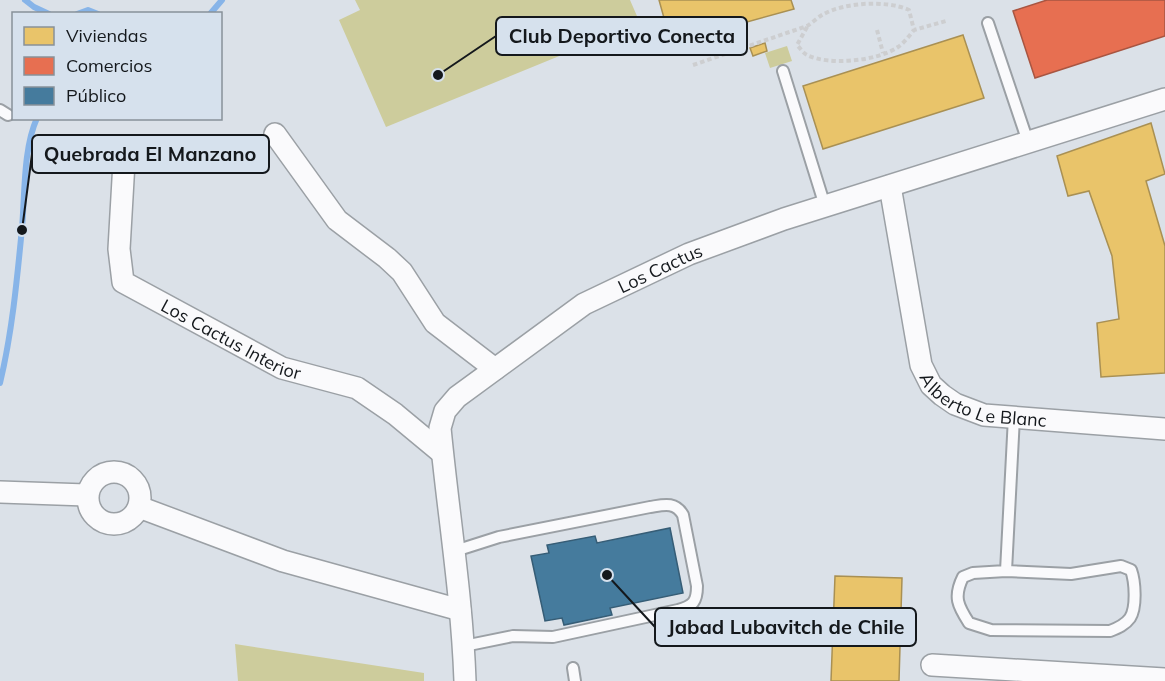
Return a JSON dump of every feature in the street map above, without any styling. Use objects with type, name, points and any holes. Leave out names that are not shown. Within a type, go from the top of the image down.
[{"type":"street","name":"Los Cactus","points":[[465,681],[455,551],[440,428],[445,411],[457,397],[584,304],[636,278],[742,234],[1165,99]]},
{"type":"street","points":[[274,134],[337,220],[402,272],[435,323],[495,369]]},
{"type":"street","name":"Los Cactus Interior","points":[[124,162],[119,249],[123,282],[282,368],[357,388],[394,414],[442,453]]},
{"type":"street","name":"Alberto Le Blanc","points":[[890,186],[921,365],[931,385],[955,404],[984,415],[1165,429]]},
{"type":"street","points":[[121,473],[130,477],[136,484],[140,492],[139,507],[132,518],[124,523],[106,524],[91,513],[86,495],[95,479],[103,474],[121,473]]},
{"type":"street","points":[[0,492],[86,495]]},
{"type":"street","points":[[139,507],[283,561],[460,610]]},
{"type":"street","points":[[944,671],[1165,679]]},
{"type":"lane","points":[[988,23],[1028,142]]},
{"type":"lane","points":[[783,72],[825,206]]},
{"type":"lane","points":[[1006,572],[1014,417]]},
{"type":"lane","points":[[455,551],[499,537],[650,507],[673,505],[679,508],[683,515],[697,586],[697,597],[694,603],[684,608],[554,637],[513,636],[464,646]]},
{"type":"lane","points":[[1121,566],[1131,570],[1135,582],[1132,616],[1123,625],[1110,631],[991,630],[969,623],[958,607],[957,588],[963,577],[973,573],[1006,572],[1071,574],[1121,566]]},
{"type":"lane","points":[[573,668],[575,681]]},
{"type":"path","points":[[901,5],[906,0]]},
{"type":"path","points":[[693,65],[807,26],[823,14],[846,6],[872,1],[901,5],[909,10],[914,30]]},
{"type":"path","points":[[807,26],[797,45],[805,54],[825,60],[863,59],[897,48],[914,30],[946,21]]},
{"type":"path","points":[[877,30],[883,53]]},
{"type":"green space","points":[[355,0],[630,0],[640,23],[386,127],[339,20],[360,10]]},
{"type":"green space","points":[[787,46],[792,61],[770,68],[765,53]]},
{"type":"green space","points":[[235,644],[424,673],[424,681],[238,681]]},
{"type":"building: Viviendas","points":[[659,0],[791,0],[794,9],[671,43]]},
{"type":"building: Viviendas","points":[[963,35],[984,98],[823,149],[803,86]]},
{"type":"building: Viviendas","points":[[765,43],[767,51],[753,56],[750,48]]},
{"type":"building: Viviendas","points":[[1151,123],[1165,174],[1146,181],[1165,246],[1165,373],[1101,377],[1097,323],[1119,319],[1112,256],[1089,191],[1068,196],[1057,156]]},
{"type":"building: Viviendas","points":[[835,576],[902,578],[899,681],[831,681]]},
{"type":"building: Comercios","points":[[1047,0],[1165,0],[1165,36],[1035,78],[1013,11]]},
{"type":"building: Público","points":[[670,528],[683,593],[610,608],[612,615],[564,625],[562,618],[545,621],[531,556],[549,553],[547,545],[595,536],[597,543]]},
{"type":"waterway","points":[[25,0],[45,12]]},
{"type":"waterway","points":[[212,12],[222,0]]},
{"type":"waterway","points":[[82,12],[88,10],[93,12]]},
{"type":"waterway","points":[[0,383],[16,287],[27,157],[36,120]]},
{"type":"place","name":"Club Deportivo Conecta","points":[[438,75]]},
{"type":"place","name":"Quebrada El Manzano","points":[[22,230]]},
{"type":"place","name":"Jabad Lubavitch de Chile","points":[[607,575]]}]
